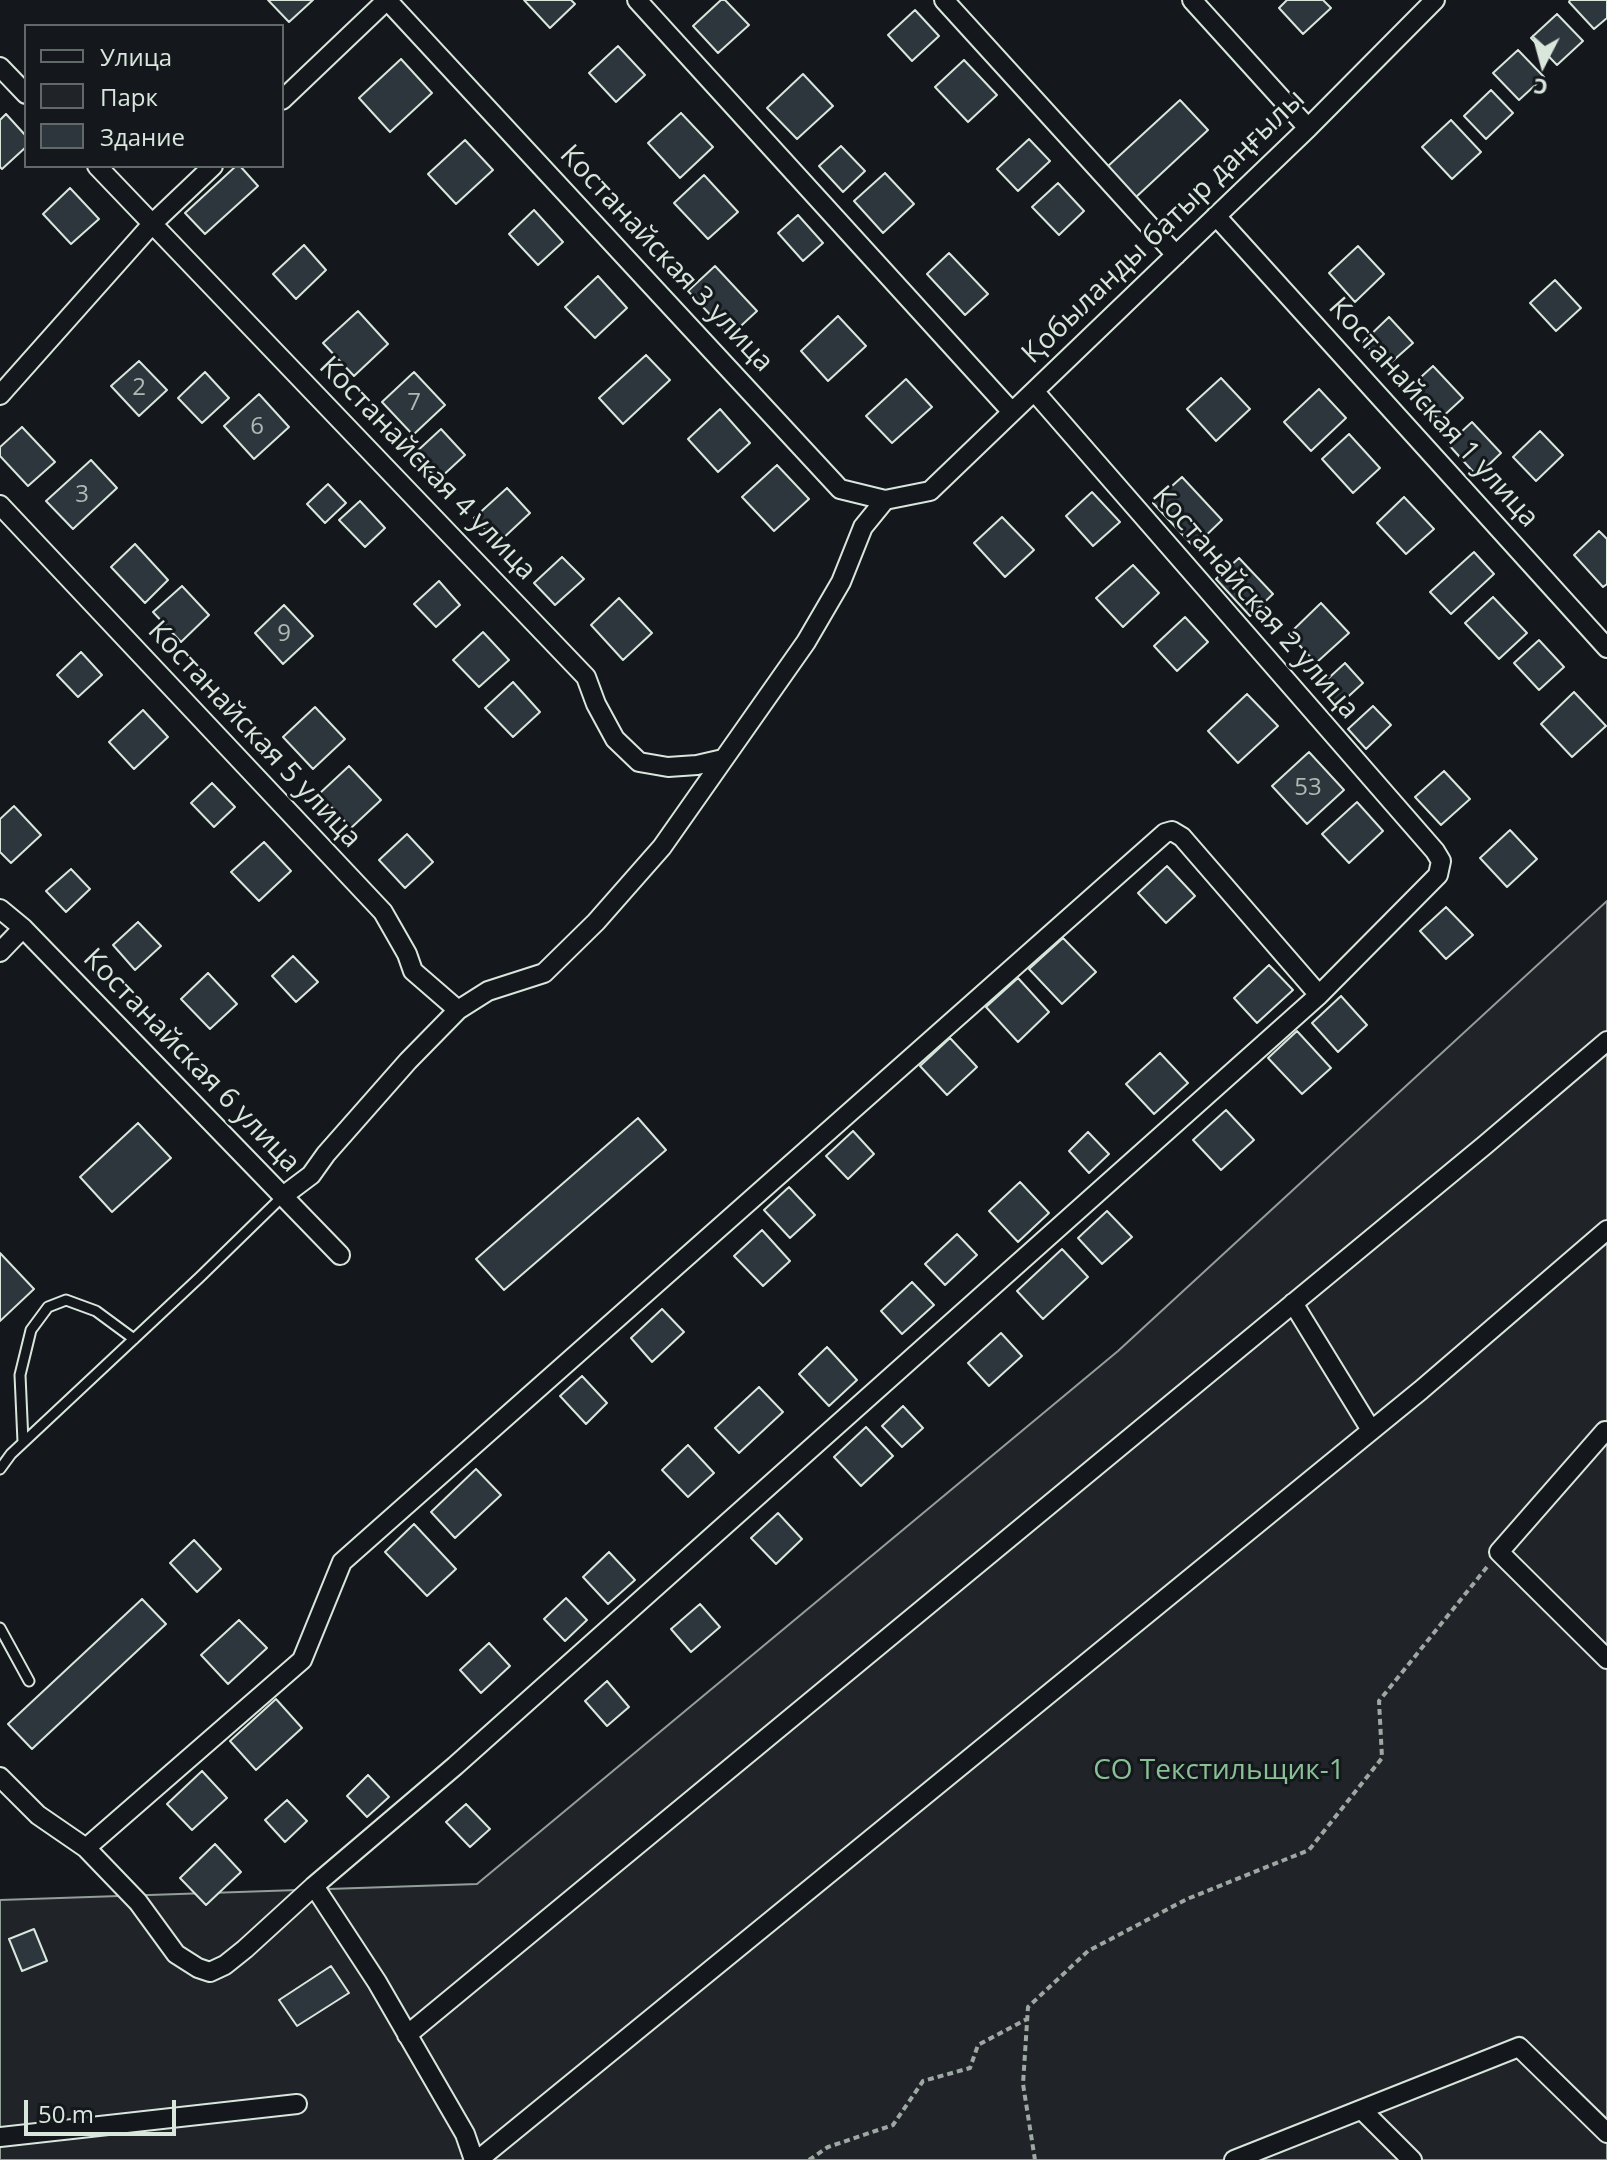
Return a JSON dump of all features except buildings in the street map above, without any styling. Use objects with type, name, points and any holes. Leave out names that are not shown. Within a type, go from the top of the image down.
[{"type":"street","points":[[284,98],[387,0]]},
{"type":"street","name":"Костанайская 3 улица","points":[[387,0],[840,489],[885,500],[930,491]]},
{"type":"street","points":[[637,0],[1012,412]]},
{"type":"street","points":[[944,0],[1176,255]]},
{"type":"street","points":[[1192,0],[1308,128]]},
{"type":"street","name":"Қобыланды батыр даңғылы","points":[[930,491],[1308,128],[1435,0]]},
{"type":"street","points":[[0,67],[24,92]]},
{"type":"street","name":"Костанайская 4 улица","points":[[99,168],[586,677],[615,739],[639,762],[668,767],[723,759]]},
{"type":"street","points":[[0,395],[153,223],[211,168]]},
{"type":"street","name":"Костанайская 1 улица","points":[[1216,216],[1607,648]]},
{"type":"street","name":"Костанайская 2 улица","points":[[1034,391],[1441,861],[1438,875],[1319,995]]},
{"type":"street","points":[[283,1196],[311,1175],[398,1072],[458,1010],[488,991],[544,973],[596,922],[662,847],[806,642],[841,582],[863,527],[885,500]]},
{"type":"street","name":"Костанайская 5 улица","points":[[0,505],[383,912],[413,971],[458,1010]]},
{"type":"street","points":[[0,1777],[38,1815],[86,1848],[138,1902],[176,1954],[210,1972],[225,1965],[455,1766],[1319,995],[1182,837],[1172,831],[1165,833],[342,1562],[302,1660],[86,1848]]},
{"type":"street","name":"Костанайская 6 улица","points":[[0,909],[23,928],[340,1255]]},
{"type":"street","points":[[0,952],[23,928]]},
{"type":"street","points":[[407,2035],[1607,1041]]},
{"type":"street","points":[[314,1886],[377,1982],[465,2134],[476,2160],[1371,1430],[1607,1230]]},
{"type":"street","points":[[1293,1303],[1371,1430]]},
{"type":"street","points":[[1606,1431],[1499,1552],[1607,1659]]},
{"type":"street","points":[[1234,2160],[1519,2047],[1607,2133]]},
{"type":"street","points":[[0,2137],[297,2104]]},
{"type":"street","points":[[1362,2110],[1412,2160]]},
{"type":"lane","points":[[0,1469],[23,1442],[283,1196]]},
{"type":"lane","points":[[23,1442],[20,1375],[31,1330],[48,1307],[66,1300],[96,1311],[134,1339]]},
{"type":"lane","points":[[0,1628],[29,1681]]},
{"type":"path","points":[[1035,2160],[1023,2084],[1028,2007],[1088,1951],[1187,1899],[1309,1850],[1382,1758],[1379,1701],[1499,1552]]},
{"type":"path","points":[[809,2160],[828,2147],[893,2125],[923,2081],[970,2068],[978,2045],[1027,2019]]},
{"type":"green space","name":"СО Текстильщик-1","points":[[1607,901],[1607,2160],[0,2160],[0,1900],[477,1884],[1118,1351]]}]
